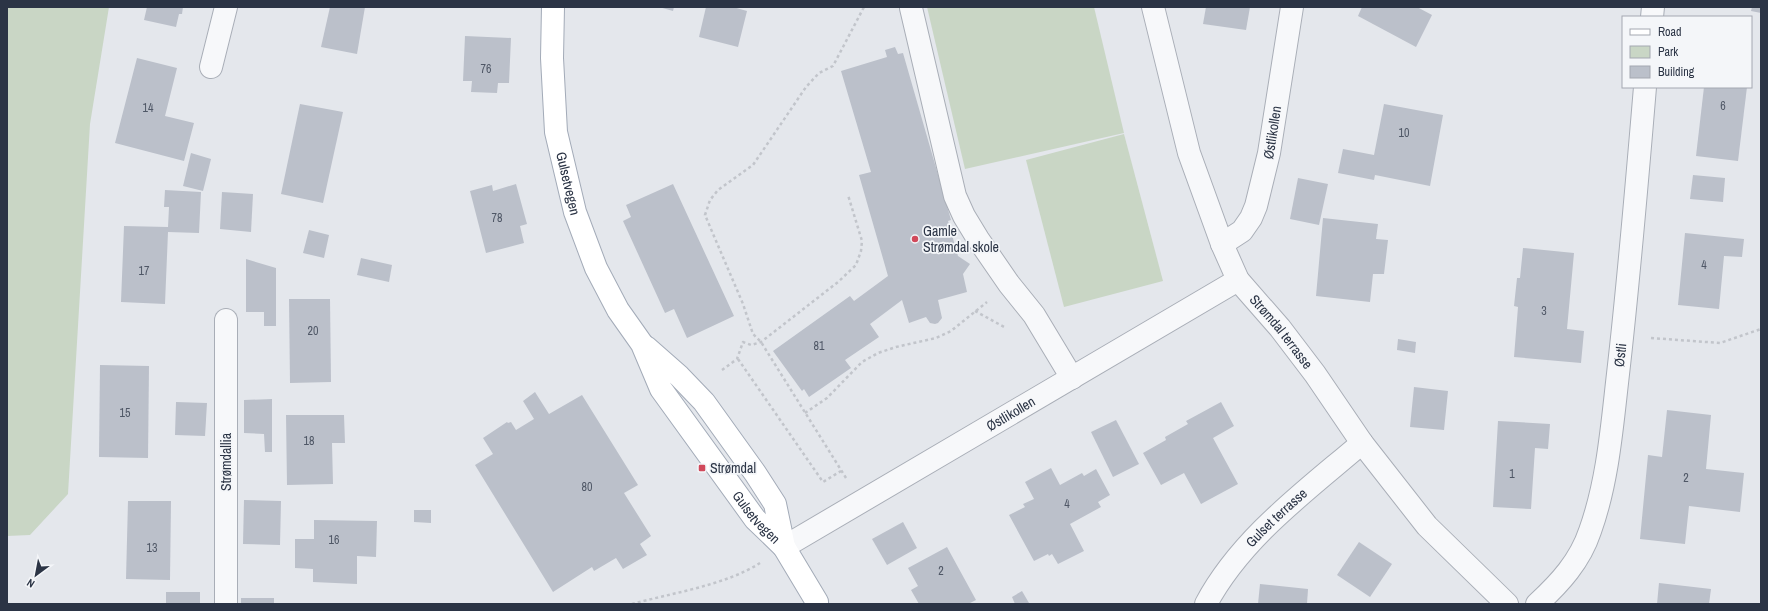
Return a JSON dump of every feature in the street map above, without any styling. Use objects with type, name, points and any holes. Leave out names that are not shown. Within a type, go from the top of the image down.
[{"type":"main road","name":"Gulsetvegen","points":[[553,7],[552,58],[556,132],[572,199],[596,268],[618,310],[642,344],[661,389],[755,519],[784,548],[817,603]]},
{"type":"street","points":[[211,67],[226,7]]},
{"type":"street","name":"Strømdal terrasse","points":[[1153,7],[1189,153],[1222,244],[1238,280],[1280,328],[1315,374],[1362,443],[1427,526],[1507,604]]},
{"type":"street","name":"Østlikollen","points":[[1222,244],[1242,231],[1251,218],[1256,206],[1268,153],[1292,7]]},
{"type":"street","points":[[911,8],[958,202],[978,239],[1009,284],[1034,315],[1072,378]]},
{"type":"street","name":"Østli","points":[[1537,604],[1562,581],[1579,557],[1590,532],[1605,476],[1622,336],[1645,88]]},
{"type":"street","name":"Østlikollen","points":[[784,548],[1238,280]]},
{"type":"street","name":"Strømdallia","points":[[226,320],[226,604]]},
{"type":"street","name":"Gulset terrasse","points":[[1206,604],[1217,583],[1253,540],[1290,504],[1362,443]]},
{"type":"path","points":[[861,502],[761,342],[753,334],[743,304],[705,215],[710,200],[718,190],[753,165],[806,87],[819,73],[833,66],[864,7]]},
{"type":"path","points":[[722,370],[737,359],[743,342],[751,345],[761,342],[838,282],[856,265],[861,251],[862,241],[848,195]]},
{"type":"path","points":[[804,413],[827,398],[862,362],[878,353],[896,347],[936,338],[951,331],[992,297]]},
{"type":"path","points":[[1622,336],[1720,343],[1761,330]]},
{"type":"path","points":[[737,359],[823,482],[841,471]]},
{"type":"path","points":[[632,604],[723,580],[751,569],[784,548]]},
{"type":"green space","points":[[7,7],[109,7],[90,124],[68,494],[30,535],[7,536]]},
{"type":"green space","points":[[927,7],[1094,7],[1124,133],[965,169]]},
{"type":"green space","points":[[1124,134],[1163,281],[1064,307],[1026,160]]},
{"type":"building","points":[[147,7],[183,7],[182,14],[179,14],[176,27],[144,20]]},
{"type":"building","points":[[330,7],[365,7],[357,54],[321,47]]},
{"type":"building","points":[[659,7],[674,7],[673,11]]},
{"type":"building","points":[[706,7],[733,7],[747,11],[738,47],[699,37]]},
{"type":"building","points":[[1206,7],[1250,7],[1246,30],[1203,24]]},
{"type":"building","points":[[1362,7],[1417,7],[1432,15],[1416,47],[1358,16]]},
{"type":"building","points":[[1752,7],[1761,7],[1761,13],[1751,11]]},
{"type":"building","points":[[465,36],[511,38],[509,83],[498,83],[497,93],[471,92],[472,81],[463,81]]},
{"type":"building","name":"Gamle Strømdal skole","points":[[895,47],[898,54],[903,53],[951,220],[948,221],[958,256],[970,264],[963,274],[967,292],[938,300],[942,318],[935,324],[930,323],[926,317],[909,323],[902,300],[870,324],[879,337],[845,360],[851,368],[809,397],[804,389],[802,391],[773,351],[850,296],[854,301],[888,276],[859,175],[871,172],[841,71],[887,57],[885,50]]},
{"type":"building","points":[[137,58],[177,68],[165,116],[194,123],[184,161],[115,143]]},
{"type":"building","points":[[1704,88],[1747,88],[1738,161],[1696,156]]},
{"type":"building","points":[[300,104],[343,112],[323,203],[281,194]]},
{"type":"building","points":[[1384,104],[1443,115],[1430,186],[1375,175],[1374,180],[1338,173],[1343,149],[1374,155]]},
{"type":"building","points":[[191,153],[211,159],[203,191],[183,186]]},
{"type":"building","points":[[1693,175],[1725,178],[1723,202],[1690,199]]},
{"type":"building","points":[[1298,178],[1328,184],[1319,225],[1290,219]]},
{"type":"building","points":[[516,184],[527,224],[520,226],[524,243],[486,253],[470,191],[492,185],[493,191]]},
{"type":"building","points":[[673,184],[734,316],[687,338],[674,309],[665,313],[623,221],[631,217],[626,205]]},
{"type":"building","points":[[165,190],[201,192],[199,233],[168,232],[165,304],[121,302],[124,226],[168,227],[169,207],[164,207]]},
{"type":"building","points":[[222,192],[253,194],[251,232],[220,229]]},
{"type":"building","points":[[1323,218],[1378,224],[1376,239],[1388,240],[1384,274],[1373,274],[1370,302],[1316,296]]},
{"type":"building","points":[[309,230],[329,235],[324,258],[303,253]]},
{"type":"building","points":[[1685,233],[1744,239],[1742,257],[1724,256],[1719,309],[1678,305]]},
{"type":"building","points":[[1523,248],[1574,253],[1567,329],[1584,331],[1581,363],[1514,357],[1518,307],[1514,306],[1517,278],[1520,278]]},
{"type":"building","points":[[361,258],[392,265],[389,282],[357,275]]},
{"type":"building","points":[[246,259],[276,268],[276,326],[264,326],[264,312],[246,312]]},
{"type":"building","points":[[289,299],[330,299],[331,382],[290,383]]},
{"type":"building","points":[[1398,339],[1416,342],[1415,353],[1397,350]]},
{"type":"building","points":[[100,365],[149,366],[148,458],[99,457]]},
{"type":"building","points":[[1414,387],[1448,391],[1444,430],[1410,427]]},
{"type":"building","points":[[535,392],[549,414],[582,395],[638,485],[624,493],[651,536],[640,544],[647,555],[623,569],[616,558],[594,571],[592,567],[553,592],[475,465],[493,454],[483,438],[507,422],[511,422],[516,430],[534,419],[523,401]]},
{"type":"building","points":[[272,399],[272,452],[265,452],[264,434],[244,433],[244,400]]},
{"type":"building","points":[[176,402],[207,403],[205,436],[175,435]]},
{"type":"building","points":[[1221,402],[1234,426],[1213,438],[1238,484],[1201,504],[1184,473],[1161,485],[1143,453],[1166,440],[1165,437],[1188,424],[1186,421]]},
{"type":"building","points":[[1667,410],[1711,415],[1706,469],[1744,473],[1740,512],[1689,506],[1685,544],[1640,539],[1648,455],[1662,457]]},
{"type":"building","points":[[286,415],[344,415],[345,443],[332,443],[333,484],[287,485]]},
{"type":"building","points":[[1116,420],[1139,464],[1113,477],[1091,432]]},
{"type":"building","points":[[1498,421],[1550,424],[1548,449],[1535,448],[1531,509],[1493,507]]},
{"type":"building","points":[[1051,468],[1060,485],[1082,473],[1084,476],[1096,469],[1110,495],[1098,502],[1101,507],[1070,524],[1084,551],[1058,564],[1052,554],[1049,556],[1048,554],[1034,561],[1009,515],[1025,507],[1023,504],[1034,499],[1025,482]]},
{"type":"building","points":[[244,500],[281,501],[280,545],[243,544]]},
{"type":"building","points":[[128,501],[171,501],[170,580],[126,579]]},
{"type":"building","points":[[414,510],[431,510],[431,523],[414,522]]},
{"type":"building","points":[[314,520],[377,521],[376,557],[357,556],[357,584],[313,582],[313,569],[295,568],[295,539],[314,539]]},
{"type":"building","points":[[903,522],[917,548],[887,565],[872,539]]},
{"type":"building","points":[[1359,542],[1392,564],[1370,597],[1337,575]]},
{"type":"building","points":[[947,547],[976,600],[968,604],[919,604],[911,590],[918,586],[908,568]]},
{"type":"building","points":[[1659,583],[1711,589],[1709,604],[1657,604]]},
{"type":"building","points":[[1260,584],[1308,589],[1307,604],[1258,604]]},
{"type":"building","points":[[1022,591],[1029,603],[1015,604],[1012,597]]},
{"type":"building","points":[[166,592],[200,592],[200,604],[166,604]]},
{"type":"building","points":[[241,598],[274,598],[274,604],[241,604]]},
{"type":"place","name":"Gamle Strømdal skole","points":[[915,239]]},
{"type":"place","name":"Strømdal","points":[[702,468]]}]
